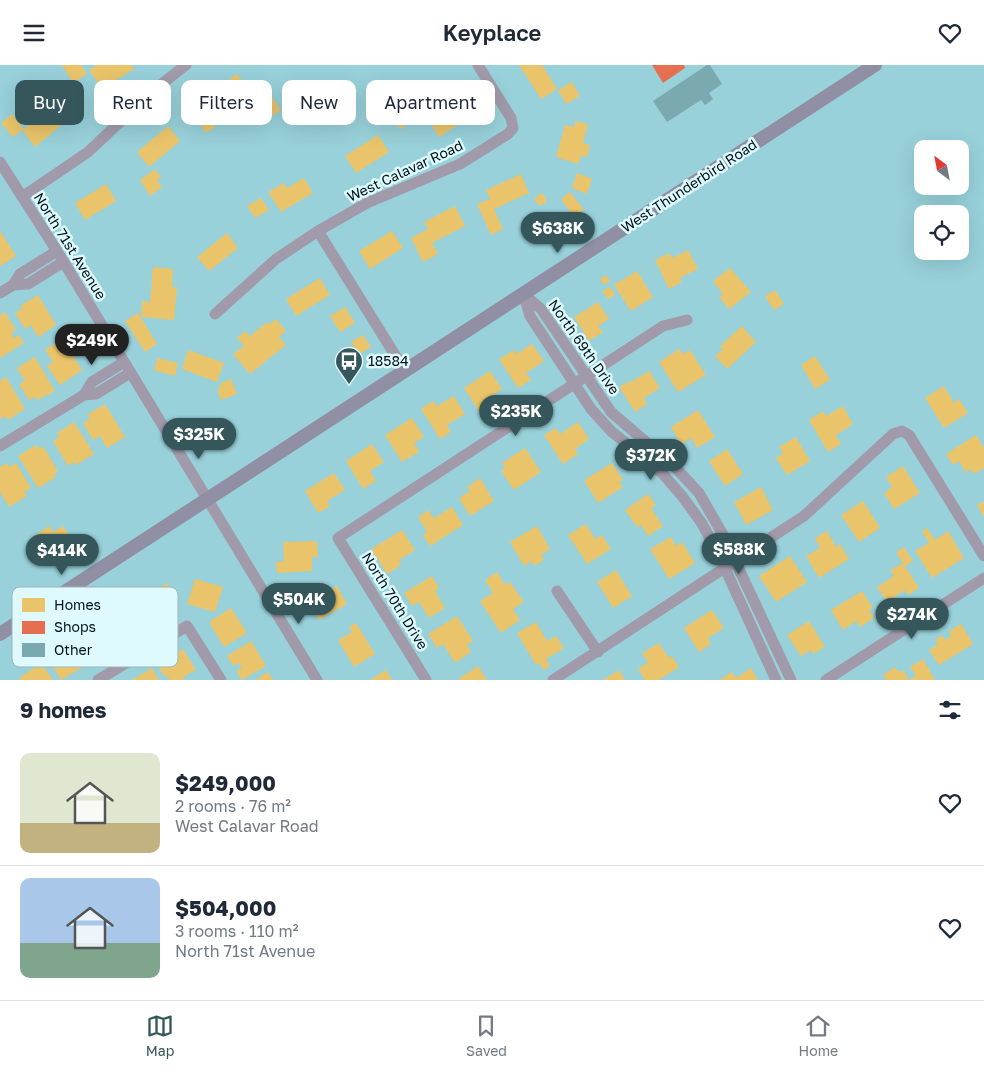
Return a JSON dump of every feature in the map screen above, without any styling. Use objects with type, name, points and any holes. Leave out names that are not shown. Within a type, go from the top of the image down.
[{"type":"main road","name":"West Thunderbird Road","points":[[72,587],[875,65]]},
{"type":"main road","name":"West Thunderbird Road","points":[[0,634],[12,626]]},
{"type":"street","points":[[22,197],[88,152],[154,90],[186,65]]},
{"type":"street","name":"West Calavar Road","points":[[216,314],[276,259],[318,231],[367,203],[460,164],[508,134],[513,128],[510,118],[478,65]]},
{"type":"street","name":"North 71st Avenue","points":[[0,161],[317,680]]},
{"type":"street","points":[[318,231],[405,371]]},
{"type":"street","points":[[0,293],[13,285],[20,274],[56,251]]},
{"type":"street","points":[[13,285],[28,284],[63,262]]},
{"type":"street","points":[[31,267],[38,277]]},
{"type":"street","name":"North 69th Drive","points":[[523,293],[542,309],[611,412],[687,479],[716,519],[791,680]]},
{"type":"street","name":"North 69th Drive","points":[[523,293],[530,316],[600,421],[666,477],[701,522],[725,569],[776,680]]},
{"type":"street","points":[[575,383],[664,326],[687,320]]},
{"type":"street","points":[[84,395],[92,382],[124,362]]},
{"type":"street","points":[[0,446],[84,395],[96,393],[130,373]]},
{"type":"street","points":[[99,378],[106,388]]},
{"type":"street","name":"North 70th Drive","points":[[426,680],[338,537],[575,383]]},
{"type":"street","points":[[554,680],[804,516],[894,434],[902,431],[909,435],[984,556]]},
{"type":"street","points":[[666,477],[675,467]]},
{"type":"street","points":[[826,680],[984,578]]},
{"type":"street","points":[[557,591],[598,652]]},
{"type":"street","points":[[178,631],[187,626],[221,680]]},
{"type":"street","points":[[98,680],[119,667]]},
{"type":"building: Homes","points":[[62,65],[81,65],[87,74],[78,80],[71,80]]},
{"type":"building: Homes","points":[[97,65],[131,65],[134,69],[116,80],[96,80],[89,70]]},
{"type":"building: Homes","points":[[519,65],[542,65],[557,89],[541,99]]},
{"type":"building: Homes","points":[[237,74],[241,80],[228,80]]},
{"type":"building: Homes","points":[[572,82],[580,96],[566,104],[558,90]]},
{"type":"building: Homes","points":[[272,97],[281,110],[272,116]]},
{"type":"building: Homes","points":[[12,114],[15,118],[15,125],[21,125],[24,129],[29,125],[61,125],[35,147],[22,130],[13,137],[1,123]]},
{"type":"building: Homes","points":[[575,121],[588,124],[583,143],[590,145],[587,157],[581,156],[578,164],[556,157],[565,125],[574,127]]},
{"type":"building: Homes","points":[[201,125],[214,125],[215,127],[206,133]]},
{"type":"building: Homes","points":[[398,125],[406,125],[400,129]]},
{"type":"building: Homes","points":[[431,125],[458,125],[439,137]]},
{"type":"building: Homes","points":[[168,126],[180,141],[149,167],[137,152]]},
{"type":"building: Homes","points":[[378,135],[389,152],[356,173],[345,156]]},
{"type":"building: Homes","points":[[155,169],[161,177],[157,180],[162,187],[150,196],[140,180]]},
{"type":"building: Homes","points":[[577,173],[592,179],[587,194],[572,188]]},
{"type":"building: Homes","points":[[521,174],[529,193],[494,209],[503,229],[491,235],[477,204],[490,199],[486,190]]},
{"type":"building: Homes","points":[[304,178],[313,193],[281,212],[268,192],[284,183],[287,188]]},
{"type":"building: Homes","points":[[106,184],[116,201],[85,220],[75,203]]},
{"type":"building: Homes","points":[[570,192],[584,210],[574,217],[561,199]]},
{"type":"building: Homes","points":[[543,193],[547,202],[539,206],[534,198]]},
{"type":"building: Homes","points":[[261,198],[269,210],[255,218],[247,206]]},
{"type":"building: Homes","points":[[455,206],[465,226],[432,243],[438,254],[423,262],[411,238],[428,229],[424,222]]},
{"type":"building: Homes","points":[[0,231],[16,256],[0,266]]},
{"type":"building: Homes","points":[[392,231],[403,248],[370,269],[359,251]]},
{"type":"building: Homes","points":[[227,233],[238,248],[209,271],[197,257]]},
{"type":"building: Homes","points":[[688,250],[698,269],[680,278],[682,282],[669,289],[655,260],[669,253],[672,258]]},
{"type":"building: Homes","points":[[153,267],[173,269],[172,287],[177,287],[174,320],[141,317],[142,301],[150,302]]},
{"type":"building: Homes","points":[[730,268],[751,292],[729,309],[719,297],[723,294],[713,281]]},
{"type":"building: Homes","points":[[637,271],[653,297],[631,311],[614,285]]},
{"type":"building: Homes","points":[[606,275],[610,281],[604,285],[600,279]]},
{"type":"building: Homes","points":[[320,278],[330,295],[296,316],[286,299]]},
{"type":"building: Homes","points":[[610,287],[615,295],[608,299],[602,291]]},
{"type":"building: Homes","points":[[775,290],[784,304],[774,310],[765,296]]},
{"type":"building: Homes","points":[[38,295],[56,325],[38,337],[31,325],[25,329],[15,313],[22,309],[20,306]]},
{"type":"building: Homes","points":[[598,302],[609,319],[598,326],[603,332],[589,341],[574,317]]},
{"type":"building: Homes","points":[[345,307],[355,323],[340,332],[330,316]]},
{"type":"building: Homes","points":[[5,312],[16,330],[11,333],[14,338],[19,335],[24,343],[0,358],[0,315]]},
{"type":"building: Homes","points":[[138,313],[157,344],[145,352],[125,321]]},
{"type":"building: Homes","points":[[276,319],[286,331],[279,337],[286,345],[250,374],[233,354],[244,346],[237,338],[245,331],[250,336],[267,322],[268,325]]},
{"type":"building: Homes","points":[[742,326],[756,342],[727,369],[715,356],[723,349],[720,346]]},
{"type":"building: Homes","points":[[363,335],[371,347],[359,354],[351,342]]},
{"type":"building: Homes","points":[[62,339],[82,370],[60,385],[47,366],[53,362],[45,350]]},
{"type":"building: Homes","points":[[532,344],[544,361],[526,373],[531,380],[518,388],[499,359],[514,350],[516,354]]},
{"type":"building: Homes","points":[[679,349],[683,354],[690,350],[706,375],[678,392],[659,362]]},
{"type":"building: Homes","points":[[188,350],[224,363],[217,382],[182,369]]},
{"type":"building: Homes","points":[[815,356],[830,380],[815,389],[801,365]]},
{"type":"building: Homes","points":[[35,357],[55,391],[37,400],[35,397],[29,400],[19,384],[25,381],[17,368]]},
{"type":"building: Homes","points":[[157,358],[178,363],[175,376],[154,370]]},
{"type":"building: Homes","points":[[490,371],[502,389],[489,398],[492,403],[479,412],[464,388]]},
{"type":"building: Homes","points":[[649,371],[660,388],[644,398],[647,404],[635,412],[619,387]]},
{"type":"building: Homes","points":[[6,377],[25,409],[8,420],[6,416],[0,419],[0,381]]},
{"type":"building: Homes","points":[[231,379],[237,394],[221,400],[217,389],[221,388],[219,384]]},
{"type":"building: Homes","points":[[944,386],[954,403],[959,399],[968,413],[944,428],[925,398]]},
{"type":"building: Homes","points":[[454,396],[465,414],[447,425],[451,432],[440,439],[421,409],[433,401],[437,406]]},
{"type":"building: Homes","points":[[105,404],[125,437],[107,448],[100,436],[93,440],[83,423],[90,419],[87,415]]},
{"type":"building: Homes","points":[[843,406],[853,424],[836,435],[841,444],[828,452],[809,420],[823,411],[826,416]]},
{"type":"building: Homes","points":[[698,410],[715,437],[697,448],[691,438],[681,444],[671,427]]},
{"type":"building: Homes","points":[[412,418],[424,437],[414,443],[419,452],[402,462],[385,435]]},
{"type":"building: Homes","points":[[74,422],[94,454],[76,465],[74,462],[68,466],[53,441],[59,437],[57,433]]},
{"type":"building: Homes","points":[[578,422],[589,439],[575,449],[578,454],[563,464],[544,435],[556,428],[560,434]]},
{"type":"building: Homes","points":[[976,435],[984,448],[984,468],[974,474],[971,469],[966,473],[959,461],[953,465],[946,454]]},
{"type":"building: Homes","points":[[796,437],[810,461],[787,475],[776,458],[783,453],[779,447]]},
{"type":"building: Homes","points":[[372,444],[384,462],[370,471],[376,481],[363,489],[346,461]]},
{"type":"building: Homes","points":[[36,445],[39,449],[43,446],[58,471],[54,474],[56,477],[38,488],[18,456]]},
{"type":"building: Homes","points":[[525,448],[541,472],[514,490],[501,471],[505,468],[502,463]]},
{"type":"building: Homes","points":[[727,449],[743,474],[725,486],[709,461]]},
{"type":"building: Homes","points":[[7,463],[9,467],[16,463],[31,488],[24,492],[27,496],[9,507],[0,492],[0,467]]},
{"type":"building: Homes","points":[[612,463],[623,480],[619,482],[623,487],[598,503],[584,480]]},
{"type":"building: Homes","points":[[903,466],[920,493],[894,509],[884,493],[892,487],[886,477]]},
{"type":"building: Homes","points":[[334,473],[345,490],[327,501],[330,506],[318,513],[305,491]]},
{"type":"building: Homes","points":[[480,478],[494,501],[470,516],[459,498],[470,491],[467,487]]},
{"type":"building: Homes","points":[[761,487],[773,510],[746,525],[734,502]]},
{"type":"building: Homes","points":[[648,494],[656,505],[651,508],[663,526],[648,536],[641,525],[637,527],[625,510]]},
{"type":"building: Homes","points":[[863,501],[880,528],[859,542],[841,515]]},
{"type":"building: Homes","points":[[984,501],[984,517],[977,505]]},
{"type":"building: Homes","points":[[452,507],[463,525],[430,546],[423,535],[427,532],[418,517],[428,510],[434,518]]},
{"type":"building: Homes","points":[[586,524],[595,539],[602,535],[611,549],[587,564],[568,535]]},
{"type":"building: Homes","points":[[49,526],[53,532],[63,526],[74,542],[40,564],[31,546],[34,543],[31,538]]},
{"type":"building: Homes","points":[[537,526],[550,549],[541,555],[544,560],[534,566],[532,561],[524,566],[510,542]]},
{"type":"building: Homes","points":[[927,528],[935,540],[948,531],[964,558],[932,578],[915,551],[929,543],[922,531]]},
{"type":"building: Homes","points":[[402,530],[415,550],[399,560],[401,565],[387,574],[371,549]]},
{"type":"building: Homes","points":[[827,531],[836,547],[840,544],[849,559],[819,578],[806,556],[820,548],[815,538]]},
{"type":"building: Homes","points":[[671,537],[676,546],[682,542],[695,563],[669,579],[650,549]]},
{"type":"building: Homes","points":[[317,541],[318,557],[312,557],[312,571],[277,573],[276,562],[284,561],[283,542]]},
{"type":"building: Homes","points":[[904,547],[913,561],[905,566],[919,588],[908,595],[905,590],[887,602],[877,587],[894,576],[890,570],[903,563],[896,552]]},
{"type":"building: Homes","points":[[790,556],[807,582],[776,602],[759,576]]},
{"type":"building: Homes","points":[[616,570],[632,596],[613,608],[597,582]]},
{"type":"building: Homes","points":[[497,572],[505,585],[510,582],[524,602],[513,609],[520,620],[501,633],[480,601],[493,593],[485,580]]},
{"type":"building: Homes","points":[[432,576],[439,588],[435,591],[445,608],[429,618],[419,602],[412,606],[404,593]]},
{"type":"building: Homes","points":[[195,579],[223,587],[215,612],[187,604]]},
{"type":"building: Homes","points":[[321,582],[327,592],[337,586],[347,604],[319,620],[303,593]]},
{"type":"building: Homes","points":[[167,583],[169,587],[160,587]]},
{"type":"building: Homes","points":[[862,591],[873,608],[869,610],[874,618],[860,627],[856,621],[843,630],[831,610]]},
{"type":"building: Homes","points":[[231,608],[247,633],[224,647],[209,622]]},
{"type":"building: Homes","points":[[712,610],[724,628],[708,638],[711,644],[699,652],[684,628]]},
{"type":"building: Homes","points":[[457,616],[473,641],[467,645],[471,652],[455,663],[443,644],[437,648],[428,634]]},
{"type":"building: Homes","points":[[809,621],[825,647],[813,654],[811,650],[801,656],[787,635]]},
{"type":"building: Homes","points":[[536,622],[547,641],[556,636],[564,648],[546,659],[550,666],[544,670],[539,663],[536,665],[517,633]]},
{"type":"building: Homes","points":[[356,623],[375,654],[354,667],[338,640],[352,632],[349,627]]},
{"type":"building: Homes","points":[[961,624],[973,644],[939,665],[929,650],[938,644],[935,640],[942,635],[945,640],[951,636],[949,631]]},
{"type":"building: Homes","points":[[251,641],[266,666],[242,680],[236,671],[242,668],[238,663],[233,666],[227,656]]},
{"type":"building: Homes","points":[[659,643],[669,658],[672,656],[679,667],[659,680],[645,680],[638,669],[648,662],[642,653]]},
{"type":"building: Homes","points":[[183,649],[196,670],[183,677],[185,680],[170,680],[166,675],[164,676],[158,667],[178,667],[178,652]]},
{"type":"building: Homes","points":[[923,659],[935,680],[909,680],[916,676],[910,667]]},
{"type":"building: Homes","points":[[478,666],[487,680],[458,679]]},
{"type":"building: Homes","points":[[35,667],[44,667],[53,680],[20,680],[19,678]]},
{"type":"building: Homes","points":[[53,667],[83,667],[61,680]]},
{"type":"building: Homes","points":[[895,667],[899,672],[903,670],[909,680],[886,680],[883,675]]},
{"type":"building: Homes","points":[[152,668],[159,680],[132,680]]},
{"type":"building: Homes","points":[[751,668],[758,680],[719,680],[732,672],[736,678]]},
{"type":"building: Homes","points":[[386,670],[392,680],[370,680]]},
{"type":"building: Homes","points":[[619,670],[625,680],[603,680]]},
{"type":"building: Homes","points":[[268,672],[273,680],[255,680]]},
{"type":"building: Shops","points":[[652,65],[684,65],[685,68],[663,83]]},
{"type":"building: Other","points":[[707,65],[710,65],[722,84],[709,93],[713,99],[705,105],[701,100],[667,122],[653,101]]},
{"type":"place","name":"18584","points":[[349,385]]}]
